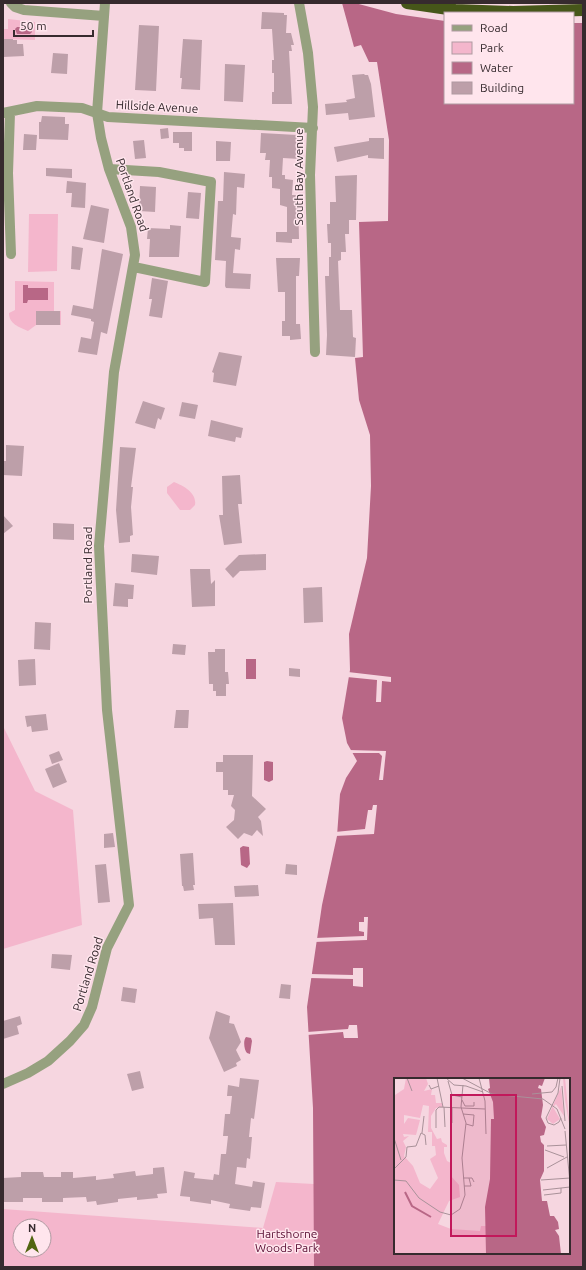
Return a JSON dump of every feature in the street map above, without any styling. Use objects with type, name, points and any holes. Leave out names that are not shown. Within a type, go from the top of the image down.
[{"type":"highway","points":[[408,3],[454,10],[513,12],[583,10]]},
{"type":"street","points":[[11,3],[15,7],[24,10],[104,16]]},
{"type":"street","name":"Portland Road","points":[[3,1084],[28,1074],[48,1061],[70,1041],[84,1025],[92,1007],[107,948],[129,904],[107,710],[99,546],[114,372],[135,255],[132,227],[109,169],[101,138],[97,113],[105,3]]},
{"type":"street","name":"South Bay Avenue","points":[[299,3],[308,53],[313,128],[310,175],[315,352]]},
{"type":"street","name":"Hillside Avenue","points":[[6,113],[37,106],[82,108],[108,117],[313,128]]},
{"type":"street","points":[[6,113],[11,254]]},
{"type":"street","points":[[109,169],[159,172],[211,182],[205,282],[134,267]]},
{"type":"green space","points":[[8,19],[35,22],[35,40],[3,39],[3,29],[8,29]]},
{"type":"green space","points":[[29,214],[58,214],[57,271],[28,272]]},
{"type":"green space","points":[[15,281],[54,282],[54,311],[61,311],[61,325],[36,325],[28,331],[13,322],[9,317],[9,313],[15,310]]},
{"type":"green space","points":[[174,482],[189,490],[194,497],[195,505],[190,510],[180,510],[167,493],[167,487]]},
{"type":"green space","points":[[3,705],[4,728],[35,791],[73,810],[82,925],[3,949]]},
{"type":"green space","name":"Hartshorne Woods Park","points":[[276,1182],[314,1184],[314,1267],[3,1267],[3,1209],[263,1228]]},
{"type":"water","points":[[342,3],[583,3],[583,1267],[314,1267],[313,1108],[307,1007],[322,905],[337,836],[340,794],[346,778],[357,761],[347,743],[342,718],[350,670],[349,634],[367,558],[371,486],[370,435],[359,400],[355,358],[363,357],[359,222],[388,221],[389,140],[377,62],[369,62],[361,45],[354,47]]},
{"type":"water","points":[[17,27],[30,27],[32,32],[30,34],[17,34],[15,29]]},
{"type":"water","points":[[23,285],[28,285],[28,288],[48,288],[48,300],[28,300],[27,303],[23,303]]},
{"type":"water","points":[[246,659],[256,659],[256,679],[246,679]]},
{"type":"water","points":[[264,762],[273,762],[273,780],[269,782],[264,780]]},
{"type":"water","points":[[243,846],[249,847],[250,864],[247,868],[241,865],[240,848]]},
{"type":"water","points":[[246,1037],[251,1038],[252,1041],[250,1054],[246,1052],[244,1040]]},
{"type":"pier","points":[[355,3],[583,3],[583,23],[574,23],[574,12],[444,12],[444,21],[396,14]]},
{"type":"pier","points":[[348,672],[391,677],[391,682],[382,681],[381,702],[376,702],[377,680],[347,677]]},
{"type":"pier","points":[[349,750],[386,751],[383,780],[379,780],[382,756],[379,753],[350,753]]},
{"type":"pier","points":[[373,805],[377,805],[374,834],[335,836],[335,832],[365,829],[368,810],[372,810]]},
{"type":"pier","points":[[364,917],[368,917],[367,940],[314,942],[315,938],[364,936],[364,932],[359,931],[359,922],[364,922]]},
{"type":"pier","points":[[353,968],[363,968],[363,987],[353,986],[353,979],[309,978],[310,974],[353,975]]},
{"type":"pier","points":[[349,1025],[357,1025],[358,1038],[344,1038],[343,1032],[307,1035],[307,1032],[348,1029]]},
{"type":"building","points":[[262,12],[284,13],[284,15],[287,15],[286,33],[291,33],[294,45],[291,45],[292,51],[289,51],[292,104],[272,104],[272,92],[274,92],[274,73],[272,73],[272,60],[274,60],[272,29],[261,29]]},
{"type":"building","points":[[139,25],[159,26],[156,91],[135,90]]},
{"type":"building","points":[[3,39],[17,40],[17,44],[23,44],[24,56],[3,57]]},
{"type":"building","points":[[183,39],[202,40],[200,90],[181,89],[182,78],[180,78]]},
{"type":"building","points":[[53,53],[68,54],[67,74],[51,73]]},
{"type":"building","points":[[225,64],[245,65],[243,102],[224,101]]},
{"type":"building","points":[[352,75],[368,75],[371,84],[375,117],[349,120],[348,113],[326,115],[325,104],[347,102],[346,100],[355,98]]},
{"type":"building","points":[[42,116],[65,117],[65,124],[69,124],[68,140],[39,139],[39,122],[41,122]]},
{"type":"building","points":[[168,128],[169,138],[161,139],[160,129]]},
{"type":"building","points":[[173,132],[192,132],[192,151],[184,151],[184,148],[179,148],[179,143],[173,143]]},
{"type":"building","points":[[261,133],[297,135],[296,149],[300,149],[299,159],[283,158],[282,175],[285,175],[285,179],[293,180],[292,195],[298,195],[299,239],[292,239],[292,243],[276,242],[276,232],[287,232],[287,207],[280,205],[280,189],[272,188],[272,177],[269,177],[270,160],[265,160],[266,153],[260,153]]},
{"type":"building","points":[[24,134],[37,135],[36,150],[23,150]]},
{"type":"building","points":[[369,138],[384,138],[384,159],[368,158],[368,155],[337,162],[334,147],[369,141]]},
{"type":"building","points":[[144,140],[146,158],[135,159],[133,141]]},
{"type":"building","points":[[216,141],[231,142],[230,161],[216,161]]},
{"type":"building","points":[[46,168],[72,169],[72,178],[46,176]]},
{"type":"building","points":[[224,172],[245,174],[244,188],[237,187],[236,215],[233,214],[231,237],[241,238],[240,250],[235,249],[233,273],[251,274],[250,289],[226,288],[226,261],[215,260],[218,201],[223,201]]},
{"type":"building","points":[[357,175],[356,220],[349,220],[349,234],[345,234],[346,252],[341,252],[341,260],[338,261],[340,310],[352,310],[353,337],[356,338],[355,357],[326,355],[327,335],[325,276],[329,276],[329,257],[331,257],[331,243],[328,243],[327,224],[330,224],[330,202],[336,202],[335,176]]},
{"type":"building","points":[[67,181],[86,183],[85,208],[71,207],[72,193],[66,193]]},
{"type":"building","points":[[140,186],[156,187],[155,212],[139,211]]},
{"type":"building","points":[[188,192],[201,193],[199,219],[186,218]]},
{"type":"building","points":[[91,205],[109,209],[104,243],[83,239]]},
{"type":"building","points":[[170,225],[181,226],[179,257],[149,257],[150,239],[147,239],[148,228],[170,229]]},
{"type":"building","points":[[72,246],[83,248],[80,270],[71,269]]},
{"type":"building","points":[[102,249],[123,254],[107,334],[101,332],[97,355],[78,352],[81,337],[91,339],[94,322],[91,321],[91,319],[71,315],[73,305],[93,309]]},
{"type":"building","points":[[276,258],[300,258],[299,276],[296,276],[296,324],[300,324],[301,339],[290,340],[290,336],[282,336],[282,321],[285,321],[285,292],[278,292]]},
{"type":"building","points":[[152,278],[168,281],[162,318],[149,316],[152,299],[149,299]]},
{"type":"building","points":[[36,311],[60,311],[60,325],[36,325]]},
{"type":"building","points":[[219,352],[242,356],[236,386],[213,382],[214,373],[212,372]]},
{"type":"building","points":[[143,401],[165,408],[161,420],[158,418],[155,429],[135,423]]},
{"type":"building","points":[[182,402],[198,405],[195,419],[179,416]]},
{"type":"building","points":[[211,420],[243,428],[241,438],[236,437],[235,442],[208,436]]},
{"type":"building","points":[[6,445],[24,446],[22,476],[3,475],[3,461],[6,461]]},
{"type":"building","points":[[120,447],[136,448],[131,487],[133,487],[131,507],[133,535],[130,536],[130,542],[119,543],[116,510]]},
{"type":"building","points":[[240,475],[242,504],[238,504],[242,543],[224,545],[219,515],[223,515],[222,476]]},
{"type":"building","points":[[3,515],[13,526],[3,534]]},
{"type":"building","points":[[53,523],[74,524],[74,540],[53,539]]},
{"type":"building","points":[[132,554],[159,556],[157,575],[131,572]]},
{"type":"building","points":[[266,554],[266,570],[240,571],[233,578],[225,569],[239,555]]},
{"type":"building","points":[[190,569],[210,569],[211,584],[215,580],[215,606],[192,607]]},
{"type":"building","points":[[115,583],[134,585],[133,599],[128,599],[128,607],[113,606]]},
{"type":"building","points":[[322,587],[323,622],[304,623],[303,588]]},
{"type":"building","points":[[35,622],[51,623],[50,650],[34,649]]},
{"type":"building","points":[[173,644],[186,645],[185,655],[172,654]]},
{"type":"building","points":[[215,649],[225,649],[225,672],[228,672],[229,684],[226,684],[226,696],[216,696],[216,691],[213,691],[213,684],[209,684],[208,652],[215,652]]},
{"type":"building","points":[[35,659],[36,685],[19,686],[18,660]]},
{"type":"building","points":[[289,668],[300,669],[300,677],[289,676]]},
{"type":"building","points":[[176,710],[189,710],[188,728],[174,728]]},
{"type":"building","points":[[46,714],[48,730],[32,732],[31,726],[27,727],[25,716]]},
{"type":"building","points":[[59,751],[63,760],[52,764],[49,755]]},
{"type":"building","points":[[223,755],[253,755],[252,796],[266,809],[258,817],[261,821],[263,836],[257,830],[252,836],[244,833],[238,839],[226,827],[234,820],[235,810],[231,806],[234,795],[228,795],[228,790],[223,790],[223,772],[216,772],[216,762],[223,762]]},
{"type":"building","points":[[59,763],[67,782],[53,788],[45,769]]},
{"type":"building","points":[[113,833],[115,847],[104,848],[104,834]]},
{"type":"building","points":[[193,853],[194,890],[184,891],[182,886],[180,854]]},
{"type":"building","points":[[106,864],[110,902],[98,903],[95,865]]},
{"type":"building","points":[[286,864],[297,865],[297,875],[285,874]]},
{"type":"building","points":[[258,885],[259,896],[235,897],[234,886]]},
{"type":"building","points":[[233,903],[235,945],[215,945],[213,918],[199,919],[198,904]]},
{"type":"building","points":[[52,954],[72,955],[70,970],[51,968]]},
{"type":"building","points":[[281,984],[291,985],[290,999],[279,998]]},
{"type":"building","points":[[123,987],[137,989],[135,1003],[121,1001]]},
{"type":"building","points":[[216,1011],[230,1016],[229,1023],[234,1024],[241,1042],[236,1050],[241,1060],[236,1063],[237,1066],[224,1072],[209,1038]]},
{"type":"building","points":[[20,1016],[22,1024],[17,1026],[19,1034],[3,1039],[3,1021]]},
{"type":"building","points":[[140,1071],[144,1088],[132,1091],[127,1074]]},
{"type":"building","points":[[240,1078],[259,1080],[254,1119],[251,1118],[249,1137],[252,1137],[250,1159],[247,1158],[246,1168],[237,1167],[235,1184],[252,1187],[253,1181],[265,1183],[261,1208],[251,1207],[250,1211],[229,1208],[230,1204],[211,1200],[211,1204],[190,1201],[190,1197],[180,1196],[184,1171],[195,1173],[194,1178],[213,1180],[214,1174],[219,1175],[221,1154],[226,1154],[228,1136],[223,1136],[225,1114],[230,1114],[232,1096],[227,1096],[228,1085],[239,1087]]},
{"type":"building","points":[[164,1167],[167,1193],[157,1194],[158,1198],[137,1200],[137,1197],[118,1199],[118,1202],[97,1205],[96,1201],[87,1202],[86,1197],[63,1198],[63,1202],[42,1202],[42,1198],[23,1198],[23,1202],[3,1202],[3,1178],[21,1177],[21,1172],[43,1172],[44,1177],[61,1177],[61,1172],[73,1172],[73,1178],[96,1176],[96,1180],[114,1178],[113,1174],[135,1171],[136,1176],[153,1174],[153,1168]]}]
